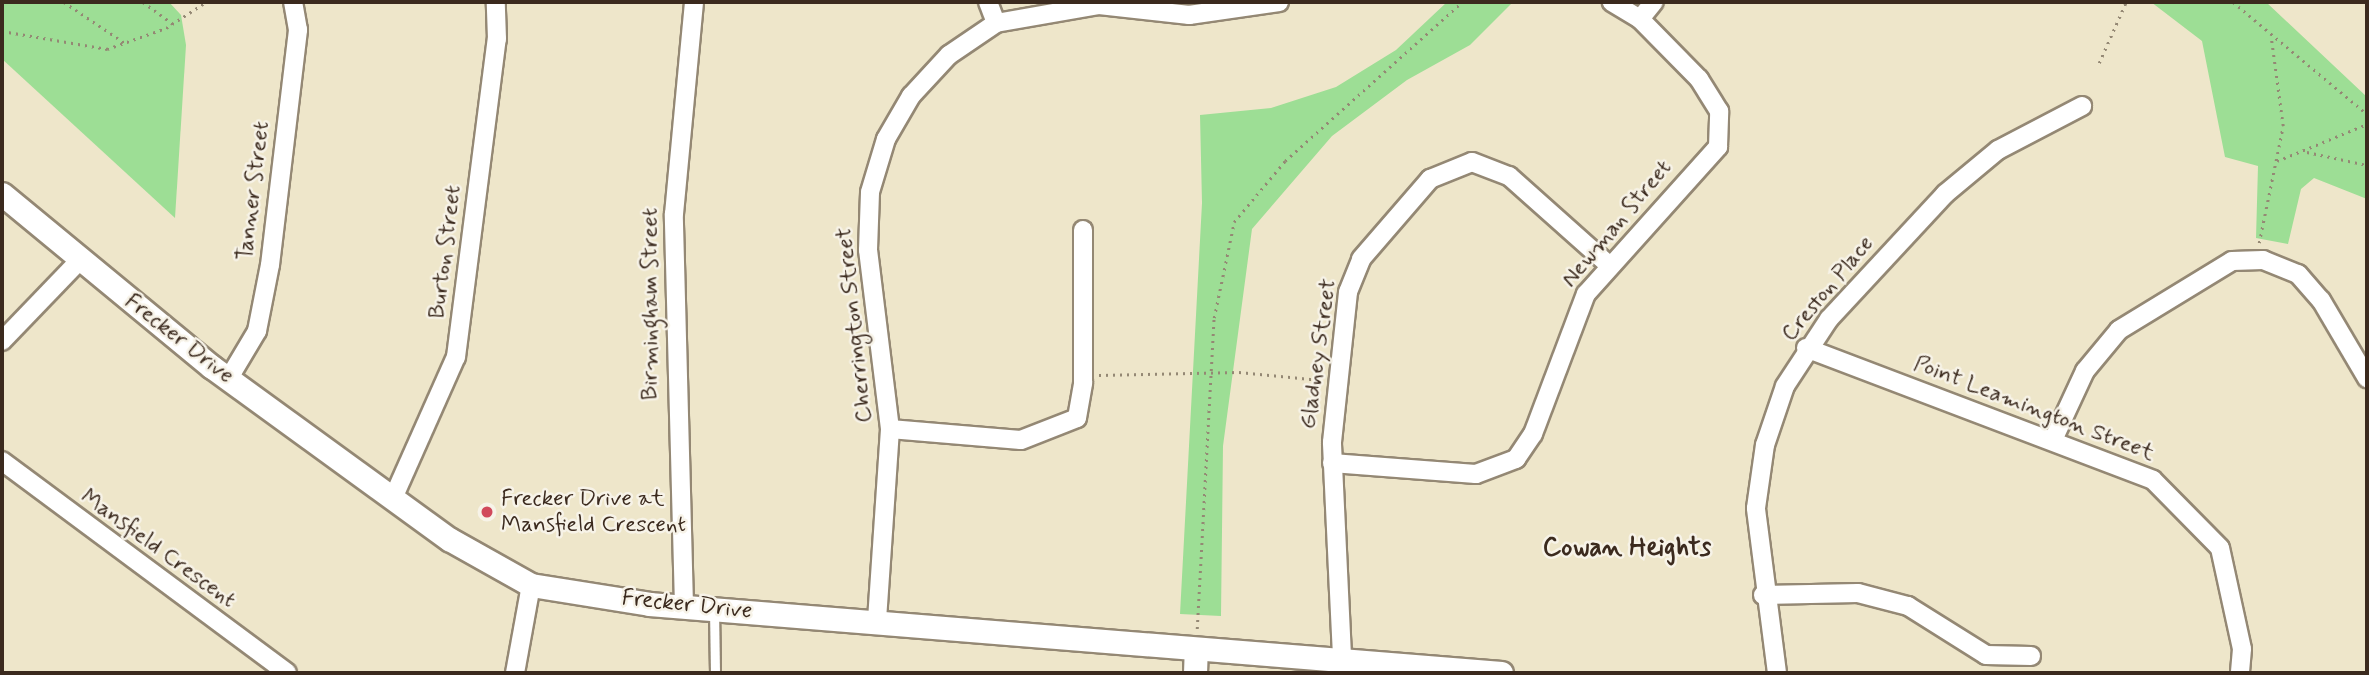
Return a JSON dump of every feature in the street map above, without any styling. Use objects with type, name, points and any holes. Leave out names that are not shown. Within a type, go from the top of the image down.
[{"type":"street","name":"Tanner Street","points":[[229,378],[257,331],[270,265],[298,30],[293,2]]},
{"type":"street","name":"Burton Street","points":[[394,496],[456,357],[497,39],[496,2]]},
{"type":"street","name":"Birmingham Street","points":[[684,606],[674,214],[694,2]]},
{"type":"street","points":[[988,2],[996,23]]},
{"type":"street","name":"Cherrington Street","points":[[877,620],[890,429],[868,250],[870,192],[886,139],[911,96],[948,55],[996,23],[1099,5],[1189,15],[1279,2]]},
{"type":"street","name":"Newman Street","points":[[1332,463],[1476,474],[1516,459],[1533,435],[1578,309],[1609,265],[1718,147],[1723,127],[1699,79],[1640,19],[1612,2]]},
{"type":"street","points":[[1640,19],[1654,2]]},
{"type":"street","name":"Creston Place","points":[[1777,673],[1763,595],[1756,508],[1765,445],[1806,348],[1945,194],[1998,150],[2081,106]]},
{"type":"street","name":"Gladney Street","points":[[1342,656],[1332,463],[1351,279],[1367,251],[1437,174],[1462,163],[1500,170],[1609,265]]},
{"type":"street","name":"Frecker Drive","points":[[2,194],[79,261],[229,378],[394,496],[449,540],[531,585],[715,609],[1196,639],[1501,673]]},
{"type":"street","points":[[890,429],[1021,440],[1077,418],[1083,230]]},
{"type":"street","points":[[2053,440],[2085,371],[2119,330],[2232,261],[2263,260],[2298,274],[2322,300],[2367,378]]},
{"type":"street","points":[[2,341],[79,261]]},
{"type":"street","name":"Point Leamington Street","points":[[1806,348],[2153,480],[2220,548],[2242,649],[2240,673]]},
{"type":"street","name":"Mansfield Crescent","points":[[2,461],[287,673]]},
{"type":"street","points":[[515,673],[531,585]]},
{"type":"street","points":[[1763,595],[1858,593],[1908,606],[1986,654],[2031,656]]},
{"type":"street","points":[[1195,673],[1196,639]]},
{"type":"lane","points":[[715,609],[715,673]]},
{"type":"path","points":[[64,2],[126,44]]},
{"type":"path","points":[[143,2],[173,24]]},
{"type":"path","points":[[2,31],[87,49],[126,44],[173,24],[206,2]]},
{"type":"path","points":[[1196,639],[1210,376],[1234,222],[1285,161],[1462,2]]},
{"type":"path","points":[[2099,63],[2126,2]]},
{"type":"path","points":[[2233,2],[2271,37],[2367,114]]},
{"type":"path","points":[[2259,247],[2277,161],[2283,113],[2271,37]]},
{"type":"path","points":[[2277,161],[2307,152],[2367,124]]},
{"type":"path","points":[[2307,152],[2367,165]]},
{"type":"path","points":[[1093,375],[1321,380]]},
{"type":"green space","points":[[2,2],[169,2],[181,15],[186,45],[175,218],[2,59]]},
{"type":"green space","points":[[1447,2],[1513,2],[1470,45],[1407,80],[1332,136],[1252,229],[1223,446],[1221,616],[1180,614],[1202,203],[1200,115],[1271,108],[1336,87],[1396,50]]},
{"type":"green space","points":[[2151,2],[2266,2],[2367,97],[2367,199],[2314,178],[2301,189],[2288,244],[2256,238],[2258,166],[2225,157],[2202,41]]},
{"type":"place","name":"Frecker Drive at Mansfield Crescent","points":[[487,512]]},
{"type":"district","name":"Cowan Heights","points":[[1627,549]]}]
